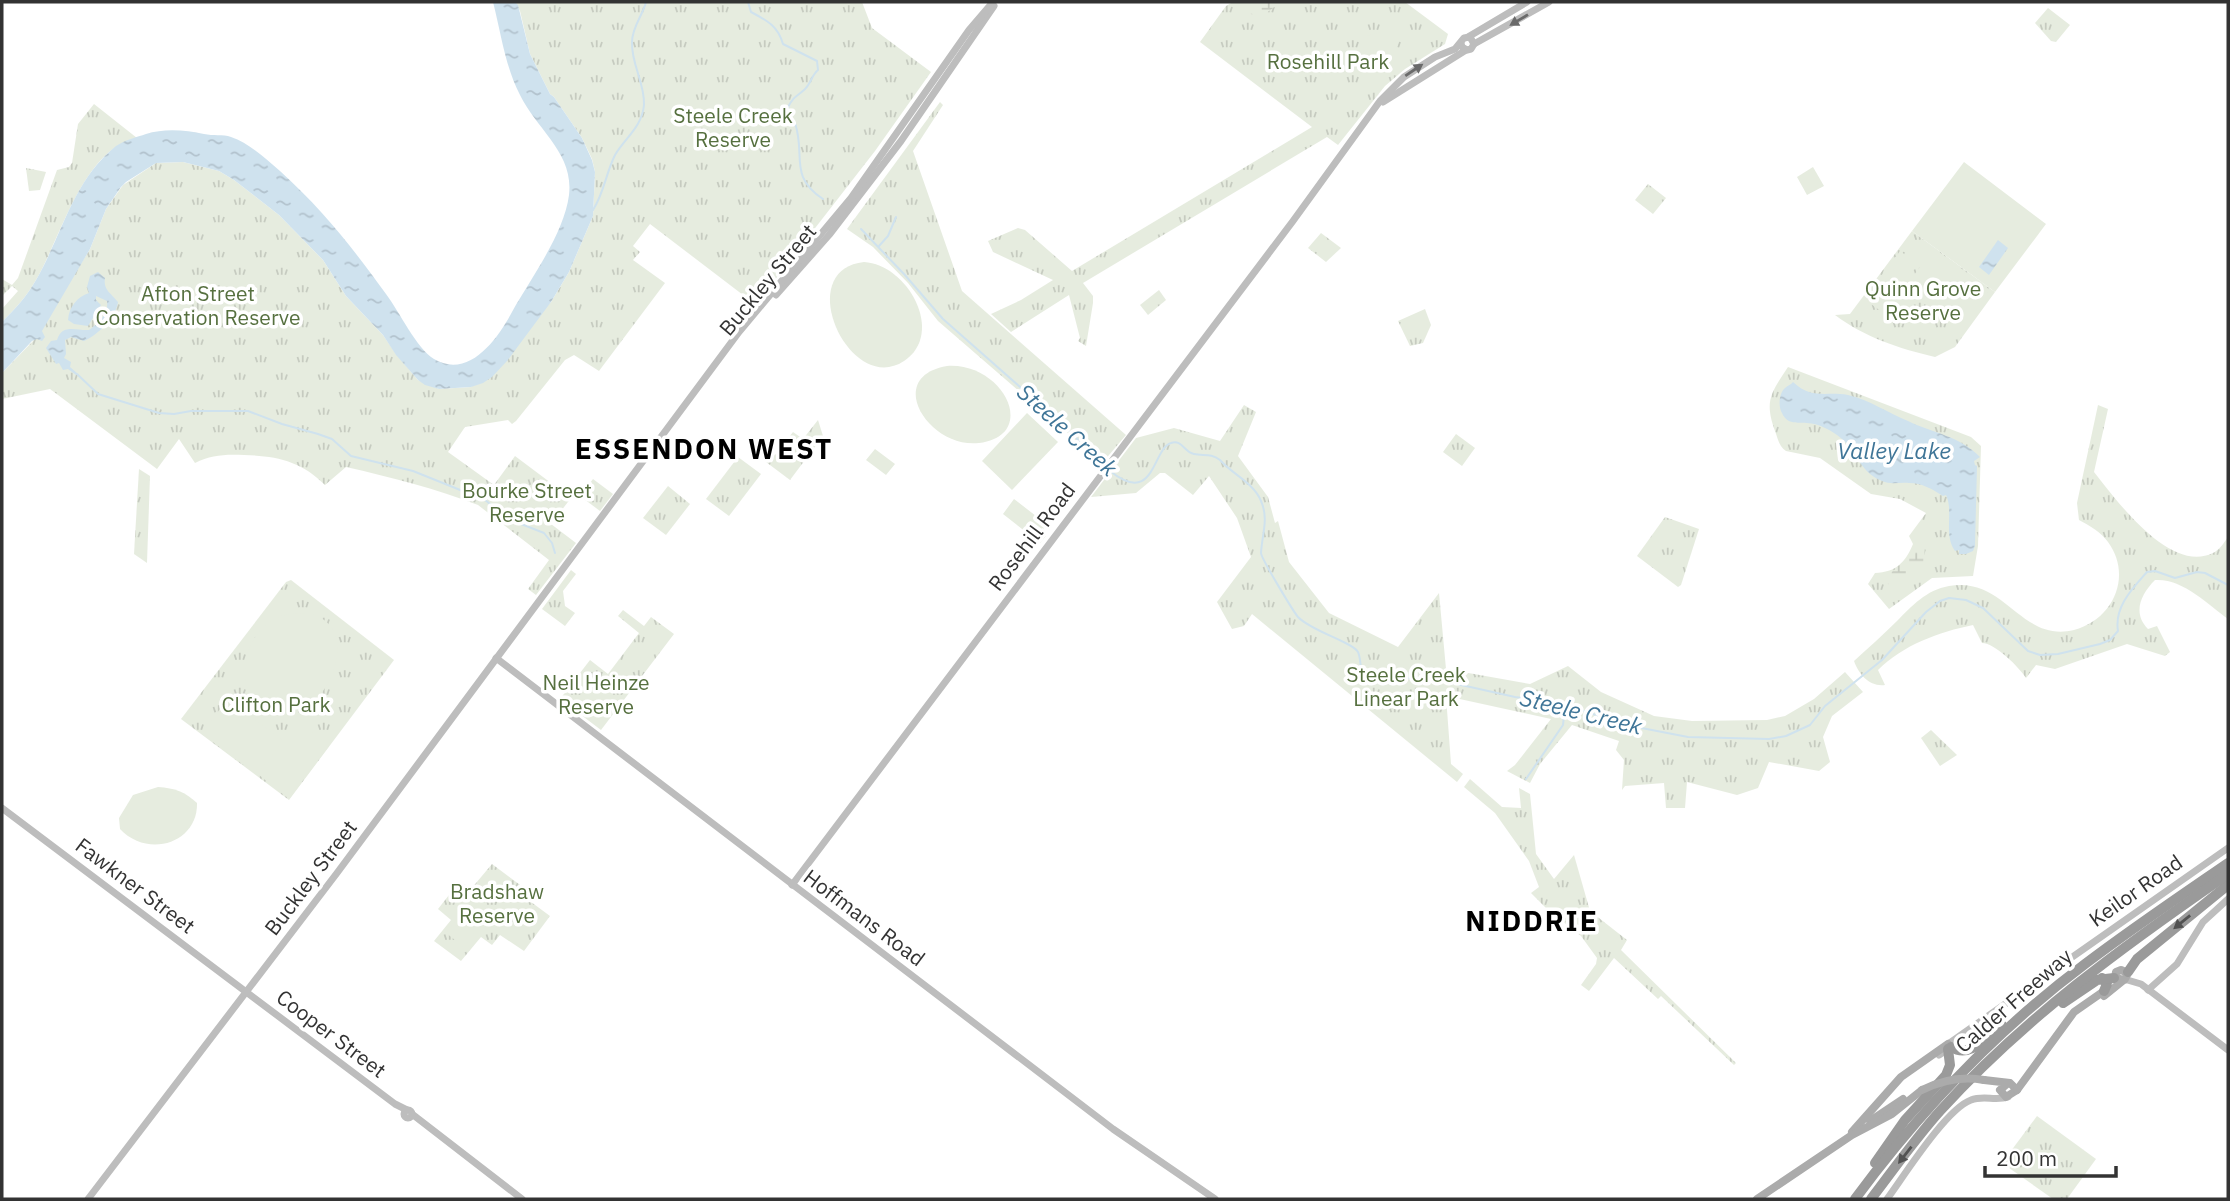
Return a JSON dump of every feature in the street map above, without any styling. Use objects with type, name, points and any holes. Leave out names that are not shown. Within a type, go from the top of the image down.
[{"type":"highway","name":"Calder Freeway","points":[[1854,1199],[1914,1124],[1980,1055],[2022,1016],[2084,964],[2228,863]]},
{"type":"highway","name":"Calder Freeway","points":[[1871,1199],[1940,1112],[2002,1048],[2065,993],[2228,874]]},
{"type":"highway","points":[[1940,1112],[2029,1031],[2077,992],[2102,978],[2126,978],[2134,962],[2228,885]]},
{"type":"highway","points":[[1854,1199],[1893,1137],[1946,1075],[1950,1065],[1947,1049],[1962,1052],[1972,1050],[2043,991],[2084,964]]},
{"type":"highway","points":[[2102,978],[2107,984],[2104,991]]},
{"type":"main road","name":"Buckley Street","points":[[88,1199],[559,575],[575,550],[741,333],[851,198],[969,30],[995,2]]},
{"type":"main road","points":[[1527,2],[1462,39],[1463,46],[1472,49],[1474,44],[1549,2]]},
{"type":"main road","points":[[1468,37],[1472,38],[1474,44]]},
{"type":"main road","name":"Rosehill Road","points":[[792,885],[1388,91],[1435,57],[1463,46]]},
{"type":"main road","name":"Hoffmans Road","points":[[496,658],[1113,1129],[1215,1199]]},
{"type":"main road","name":"Fawkner Street","points":[[2,808],[246,992]]},
{"type":"main road","name":"Keilor Road","points":[[1884,1099],[1907,1077],[1982,1025],[1996,1012],[2228,848]]},
{"type":"main road","points":[[2148,990],[2172,970],[2203,922],[2228,900]]},
{"type":"main road","points":[[2126,978],[2148,990],[2228,1050]]},
{"type":"main road","points":[[1986,1098],[1995,1100],[2008,1097],[2017,1090],[2074,1012],[2126,978]]},
{"type":"main road","points":[[2091,999],[2103,997],[2126,978]]},
{"type":"main road","name":"Cooper Street","points":[[246,992],[522,1199]]},
{"type":"main road","name":"Keilor Road","points":[[1883,1116],[1884,1099],[1904,1074],[1947,1049]]},
{"type":"main road","points":[[1887,1199],[1938,1130],[1960,1107],[1971,1099],[1994,1096],[2034,1066]]},
{"type":"main road","points":[[1883,1116],[1892,1106],[1922,1090],[1950,1080],[1966,1078],[2008,1083],[2017,1090]]},
{"type":"main road","points":[[1984,1080],[2008,1097]]},
{"type":"main road","points":[[1757,1199],[1922,1090]]},
{"type":"main road","points":[[1842,1142],[1884,1099],[1892,1106]]},
{"type":"green space","points":[[515,2],[862,2],[872,28],[931,72],[875,151],[739,326],[732,321],[747,298],[650,224],[633,246],[640,252],[633,260],[665,283],[599,371],[574,355],[565,360],[512,424],[508,420],[465,427],[448,452],[494,485],[515,456],[571,498],[551,524],[576,543],[536,595],[528,589],[549,560],[478,505],[462,499],[346,467],[325,485],[298,465],[267,457],[224,455],[195,463],[179,439],[157,469],[50,389],[2,399],[2,373],[33,341],[90,249],[106,209],[123,185],[156,163],[183,162],[219,171],[279,215],[323,260],[346,296],[383,335],[418,380],[439,389],[471,387],[551,302],[569,272],[593,216],[595,172],[592,159],[582,138],[550,94],[530,54],[520,11]]},
{"type":"green space","name":"Rosehill Park","points":[[1233,2],[1405,2],[1448,34],[1445,44],[1405,69],[1385,86],[1338,145],[1327,137],[1083,283],[1093,296],[1086,346],[1078,341],[1080,338],[1069,295],[1011,332],[991,314],[1021,300],[1053,280],[993,252],[988,241],[1018,228],[1025,230],[1072,271],[1312,127],[1200,42],[1226,6]]},
{"type":"green space","points":[[1250,2],[1281,2],[1258,19],[1246,10]]},
{"type":"green space","points":[[2048,8],[2070,25],[2056,42],[2051,41],[2035,23]]},
{"type":"green space","points":[[1381,32],[1397,36],[1399,41],[1396,50],[1375,50],[1366,36]]},
{"type":"green space","points":[[940,102],[943,105],[913,151],[962,291],[1126,435],[1098,468],[1080,444],[938,321],[908,283],[873,247],[847,229]]},
{"type":"green space","points":[[94,104],[137,138],[118,146],[102,159],[88,177],[36,280],[2,322],[2,309],[18,291],[12,286],[2,296],[2,279],[12,285],[18,278],[57,170],[69,167],[72,163],[78,124]]},
{"type":"green space","points":[[1964,162],[2046,224],[1995,292],[1912,231]]},
{"type":"green space","points":[[1813,167],[1824,186],[1807,195],[1797,177]]},
{"type":"green space","points":[[26,168],[46,172],[40,190],[29,191]]},
{"type":"green space","points":[[1648,184],[1666,198],[1653,214],[1635,200]]},
{"type":"green space","name":"Quinn Grove Reserve","points":[[1912,231],[1995,292],[1955,347],[1935,357],[1883,341],[1858,330],[1835,315],[1850,314]]},
{"type":"green space","points":[[1321,233],[1341,248],[1326,262],[1308,248]]},
{"type":"green space","points":[[1934,248],[1990,290],[1964,324],[1908,283]]},
{"type":"green space","points":[[1900,251],[1918,264],[1882,312],[1864,299]]},
{"type":"green space","points":[[864,262],[880,266],[894,274],[907,287],[921,318],[922,334],[916,349],[904,361],[884,367],[865,362],[848,348],[836,328],[830,306],[832,286],[843,270]]},
{"type":"green space","points":[[1159,290],[1166,300],[1148,315],[1140,305]]},
{"type":"green space","points":[[1425,309],[1431,325],[1423,343],[1410,346],[1398,321]]},
{"type":"green space","points":[[947,366],[967,368],[984,375],[998,386],[1007,400],[1010,414],[1008,427],[997,437],[979,443],[961,442],[944,435],[930,424],[920,411],[916,397],[918,384],[928,373]]},
{"type":"green space","points":[[1788,367],[1971,437],[1981,446],[1978,546],[1973,576],[1932,578],[1889,609],[1868,584],[1875,573],[1889,571],[1903,561],[1913,544],[1909,536],[1926,513],[1900,499],[1871,494],[1820,458],[1784,449],[1772,421],[1770,404]]},
{"type":"green space","name":"Steele Creek Linear Park","points":[[1244,405],[1256,412],[1238,456],[1268,497],[1275,523],[1278,521],[1289,562],[1329,613],[1398,647],[1439,593],[1446,669],[1530,684],[1568,666],[1601,692],[1654,716],[1692,721],[1767,720],[1785,716],[1814,699],[1845,672],[1863,692],[1832,716],[1823,737],[1830,762],[1819,771],[1769,762],[1758,788],[1737,795],[1687,782],[1685,808],[1666,808],[1664,783],[1625,786],[1622,790],[1624,760],[1616,750],[1619,741],[1572,725],[1540,764],[1530,783],[1507,771],[1515,765],[1551,719],[1446,696],[1451,764],[1463,774],[1457,782],[1252,614],[1244,626],[1232,629],[1217,602],[1251,557],[1237,518],[1209,476],[1193,495],[1165,473],[1160,473],[1136,493],[1091,497],[1136,438],[1174,428],[1220,441]]},
{"type":"green space","points":[[2098,405],[2108,409],[2094,472],[2130,516],[2163,544],[2180,553],[2196,557],[2213,553],[2228,537],[2228,619],[2185,588],[2165,580],[2155,580],[2142,597],[2139,610],[2148,629],[2157,626],[2170,652],[2165,656],[2127,644],[2055,669],[2036,665],[2026,678],[2000,651],[1982,643],[1973,625],[1947,631],[1899,653],[1878,670],[1885,685],[1866,679],[1854,661],[1914,604],[1941,588],[1969,586],[1985,590],[2026,619],[2055,631],[2074,630],[2088,625],[2108,607],[2119,582],[2115,555],[2102,535],[2079,520],[2077,503]]},
{"type":"green space","points":[[1027,413],[1058,442],[1012,490],[982,461]]},
{"type":"green space","points":[[818,420],[823,436],[790,480],[766,462],[793,432],[803,439]]},
{"type":"green space","points":[[1456,434],[1475,448],[1462,466],[1443,452]]},
{"type":"green space","points":[[875,449],[895,464],[886,475],[866,460]]},
{"type":"green space","points":[[738,457],[761,474],[729,516],[706,499]]},
{"type":"green space","points":[[139,469],[150,476],[147,563],[134,554]]},
{"type":"green space","name":"Bourke Street Reserve","points":[[593,479],[613,494],[600,511],[580,496]]},
{"type":"green space","points":[[668,486],[690,504],[666,535],[643,518]]},
{"type":"green space","points":[[1014,499],[1045,523],[1043,533],[1046,536],[1040,543],[1003,514]]},
{"type":"green space","points":[[1665,517],[1699,529],[1681,585],[1678,587],[1637,556]]},
{"type":"green space","points":[[1915,543],[1925,543],[1924,563],[1896,588],[1890,586],[1886,581],[1887,576],[1906,560]]},
{"type":"green space","points":[[571,570],[576,574],[563,591],[565,606],[575,613],[565,626],[542,609]]},
{"type":"green space","name":"Clifton Park","points":[[291,580],[394,660],[289,800],[181,719],[286,582]]},
{"type":"green space","name":"Neil Heinze Reserve","points":[[623,610],[644,626],[651,617],[674,634],[601,730],[560,699],[590,660],[608,674],[639,633],[618,616]]},
{"type":"green space","name":"Clifton Park","points":[[302,613],[317,616],[330,626],[337,640],[333,673],[313,703],[299,711],[284,714],[267,710],[255,700],[248,687],[245,672],[247,656],[253,641],[263,628],[276,618]]},
{"type":"green space","points":[[227,699],[283,740],[257,775],[202,734]]},
{"type":"green space","points":[[302,725],[329,746],[289,799],[259,775],[284,742],[288,744]]},
{"type":"green space","points":[[1931,730],[1957,755],[1940,766],[1921,738]]},
{"type":"green space","points":[[1470,779],[1502,807],[1521,808],[1519,788],[1530,794],[1536,854],[1554,879],[1574,855],[1590,911],[1627,940],[1621,950],[1736,1063],[1734,1065],[1661,996],[1658,999],[1614,958],[1589,991],[1581,985],[1596,964],[1597,958],[1581,936],[1531,893],[1539,887],[1529,861],[1495,813],[1464,787]]},
{"type":"green space","points":[[158,787],[179,791],[197,803],[195,817],[189,828],[180,837],[157,845],[131,838],[120,829],[119,818],[133,795]]},
{"type":"green space","name":"Bradshaw Reserve","points":[[492,864],[531,893],[527,899],[550,916],[524,951],[500,935],[492,945],[481,937],[461,961],[434,941],[451,920],[438,909],[460,881],[471,889]]},
{"type":"green space","points":[[460,915],[477,929],[464,947],[446,933]]},
{"type":"green space","points":[[2037,1116],[2096,1159],[2067,1199],[2053,1199],[2002,1163]]},
{"type":"water","points":[[493,2],[515,2],[518,5],[530,54],[550,94],[582,138],[595,172],[593,216],[569,272],[551,302],[492,377],[471,387],[439,389],[425,385],[346,296],[323,260],[279,215],[219,171],[183,162],[156,163],[121,187],[106,209],[90,249],[42,331],[45,337],[42,341],[32,341],[2,373],[2,322],[36,280],[89,175],[116,146],[146,134],[168,130],[228,136],[251,147],[296,186],[336,230],[361,260],[428,354],[447,364],[459,364],[481,353],[499,333],[546,255],[561,225],[569,195],[569,180],[560,154],[527,108],[515,84]]},
{"type":"water","points":[[1998,240],[2008,248],[1989,275],[1979,267]]},
{"type":"water","points":[[98,272],[105,278],[106,288],[118,302],[117,308],[106,325],[84,341],[71,337],[65,340],[64,358],[71,362],[70,367],[76,375],[68,369],[63,370],[59,363],[56,364],[46,348],[51,341],[57,340],[62,331],[89,330],[103,317],[107,301],[96,296],[101,305],[88,326],[74,324],[68,320],[74,303],[89,293],[87,287],[90,276]]},
{"type":"water","name":"Valley Lake","points":[[1793,382],[1813,393],[1848,395],[1864,400],[1964,444],[1980,457],[1974,461],[1977,466],[1973,551],[1959,554],[1959,550],[1955,551],[1951,544],[1946,495],[1918,484],[1882,481],[1867,471],[1847,444],[1834,433],[1819,425],[1788,420],[1781,410],[1780,397],[1783,390]]},
{"type":"waterway","name":"Steele Creek","points":[[593,210],[615,155],[637,126],[643,113],[644,97],[632,42],[646,2]]},
{"type":"waterway","name":"Steele Creek","points":[[748,2],[751,12],[772,25],[783,44],[817,61],[818,70],[788,107],[788,121],[795,123],[805,182],[823,199]]},
{"type":"waterway","points":[[879,246],[888,236],[896,217]]},
{"type":"waterway","name":"Steele Creek","points":[[861,229],[943,319],[1061,423],[1106,467]]},
{"type":"waterway","points":[[77,374],[98,394],[159,413],[248,411],[332,439],[351,456],[413,471],[485,500],[511,520],[544,533],[552,543],[555,553]]},
{"type":"waterway","name":"Steele Creek","points":[[1110,471],[1136,483],[1144,480],[1165,447],[1175,442],[1191,453],[1220,460],[1248,484],[1261,501],[1265,520],[1261,553],[1295,613],[1312,627],[1354,648],[1359,654],[1361,667],[1366,670],[1426,681],[1439,680],[1515,697],[1560,703],[1626,725],[1688,737],[1769,739],[1786,736],[1810,725],[1825,706],[1882,660],[1926,612],[1940,601],[1949,598],[1966,600],[1983,608],[2028,651],[2040,655],[2058,654],[2110,640],[2118,631],[2121,606],[2147,572],[2155,571],[2175,578],[2197,572],[2205,573],[2228,585]]},
{"type":"waterway","points":[[1526,779],[1563,725],[1565,705]]},
{"type":"district","name":"ESSENDON WEST","points":[[704,449]]},
{"type":"district","name":"NIDDRIE","points":[[1532,921]]},
{"type":"park label","name":"Steele Creek Reserve","points":[[733,128]]},
{"type":"park label","name":"Afton Street Conservation Reserve","points":[[198,306]]}]
